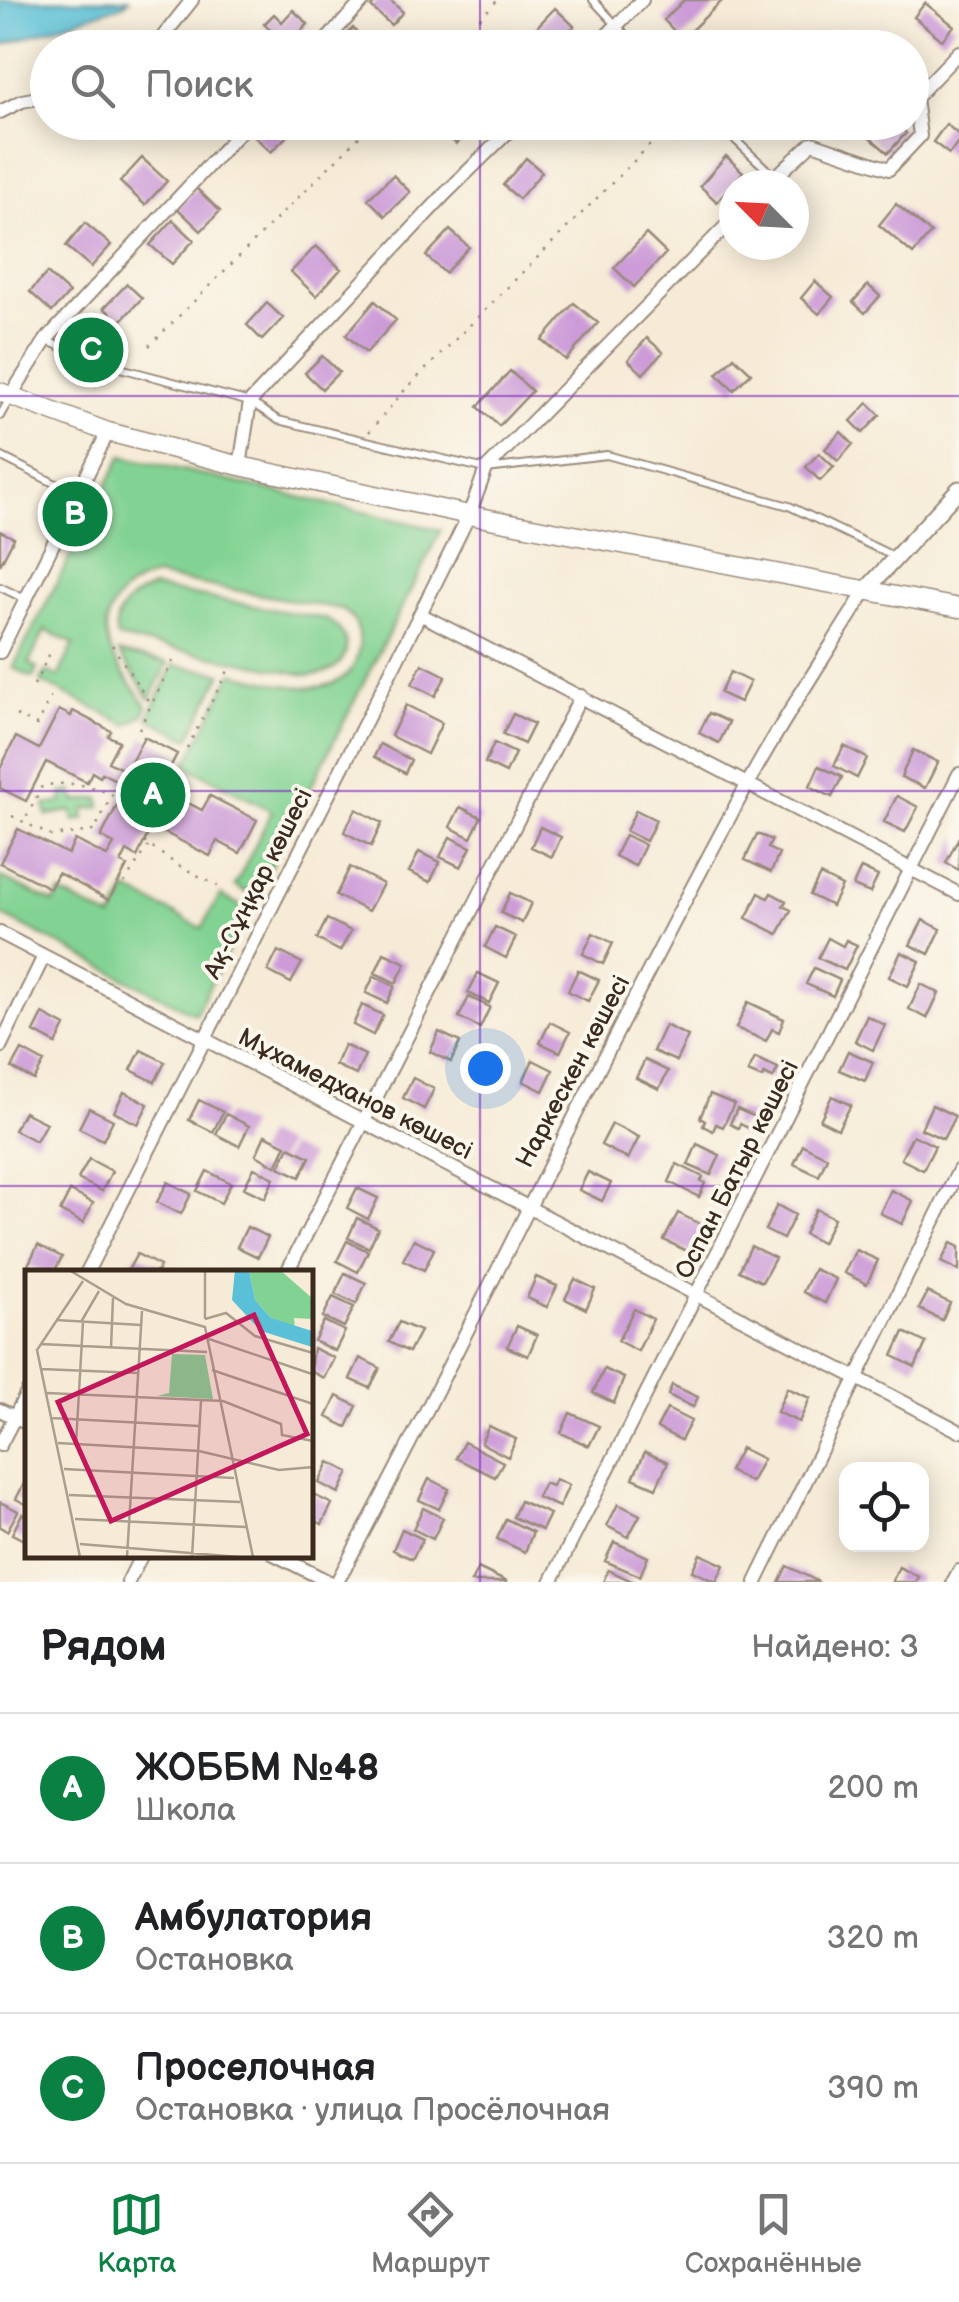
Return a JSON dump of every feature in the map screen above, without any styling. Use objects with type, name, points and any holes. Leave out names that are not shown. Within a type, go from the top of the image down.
[{"type":"main road","points":[[6,393],[108,432],[240,466],[959,608]]},
{"type":"street","points":[[168,30],[192,0]]},
{"type":"street","points":[[336,30],[364,0]]},
{"type":"street","points":[[612,30],[642,0]]},
{"type":"street","points":[[929,83],[959,52]]},
{"type":"street","points":[[0,112],[30,99]]},
{"type":"street","points":[[6,393],[46,340],[232,140]]},
{"type":"street","points":[[240,466],[250,402],[500,140]]},
{"type":"street","points":[[783,170],[812,144],[889,169],[916,140]]},
{"type":"street","points":[[486,469],[719,233]]},
{"type":"street","points":[[0,652],[108,432]]},
{"type":"street","name":"Ақ-Сұңқар көшесі","points":[[88,1270],[420,614],[469,514],[486,469]]},
{"type":"street","points":[[866,590],[959,489]]},
{"type":"street","name":"Наркескен көшесі","points":[[337,1582],[748,782],[866,590]]},
{"type":"street","points":[[420,614],[959,894]]},
{"type":"street","points":[[288,1270],[582,696]]},
{"type":"street","name":"Оспан Батыр көшесі","points":[[551,1582],[959,774]]},
{"type":"street","name":"Мұхамедханов көшесі","points":[[0,933],[959,1430]]},
{"type":"street","points":[[0,1047],[44,956]]},
{"type":"street","points":[[756,1582],[959,1170]]},
{"type":"street","points":[[0,1445],[25,1397]]},
{"type":"street","points":[[0,1410],[25,1422]]},
{"type":"street","points":[[128,1582],[140,1557]]},
{"type":"street","points":[[280,1557],[329,1582]]},
{"type":"street","points":[[954,1582],[959,1571]]},
{"type":"lane","points":[[593,0],[620,30]]},
{"type":"lane","points":[[733,140],[761,170]]},
{"type":"lane","points":[[46,340],[97,362],[250,402],[278,420],[486,469],[607,456],[789,506],[895,556]]},
{"type":"lane","points":[[0,416],[6,393]]},
{"type":"lane","points":[[0,456],[77,495]]},
{"type":"lane","points":[[0,587],[26,599]]},
{"type":"path","points":[[468,30],[498,0]]},
{"type":"path","points":[[149,346],[356,140]]},
{"type":"path","points":[[361,440],[403,392],[655,140]]},
{"type":"path","points":[[112,645],[150,705]]},
{"type":"path","points":[[34,685],[50,652]]},
{"type":"path","points":[[139,729],[175,656]]},
{"type":"path","points":[[187,748],[230,667]]},
{"type":"path","points":[[16,714],[36,725],[52,694]]},
{"type":"path","points":[[12,816],[51,836],[94,831],[112,796],[96,787],[82,788],[67,781],[42,786],[24,822]]},
{"type":"path","points":[[124,883],[147,844],[218,886]]},
{"type":"green space","points":[[122,456],[441,530],[255,897],[235,886],[272,811],[186,765],[232,673],[287,685],[325,686],[340,680],[352,668],[359,649],[358,631],[342,609],[154,576],[125,592],[107,621],[106,634],[115,660],[147,706],[143,715],[128,725],[41,682],[46,671],[58,677],[74,644],[45,630],[29,663],[37,668],[33,678],[13,668]]},
{"type":"green space","points":[[154,588],[326,619],[344,637],[345,655],[331,670],[307,675],[117,638],[117,620],[125,606]]},
{"type":"green space","points":[[119,653],[168,663],[150,699]]},
{"type":"green space","points":[[174,665],[222,673],[189,739],[148,718]]},
{"type":"green space","points":[[73,791],[75,801],[100,798],[101,807],[84,809],[85,819],[74,821],[72,811],[47,815],[45,805],[63,802],[62,793]]},
{"type":"green space","points":[[0,877],[54,903],[60,893],[112,919],[127,890],[202,928],[220,895],[249,910],[195,1014],[0,914]]},
{"type":"water","points":[[0,0],[129,0],[48,30],[30,30],[30,36],[0,46]]},
{"type":"building","points":[[377,0],[390,0],[403,12],[391,25],[371,7]]},
{"type":"building","points":[[684,0],[723,0],[691,30],[673,30],[664,20]]},
{"type":"building","points":[[925,3],[954,26],[942,40],[914,17]]},
{"type":"building","points":[[555,8],[574,26],[570,30],[536,28]]},
{"type":"building","points":[[293,10],[308,24],[302,30],[270,30],[264,24],[274,14],[282,22]]},
{"type":"building","points":[[946,124],[959,135],[959,142],[949,154],[933,142]]},
{"type":"building","points":[[258,140],[283,140],[271,152]]},
{"type":"building","points":[[873,140],[900,140],[888,153]]},
{"type":"building","points":[[726,156],[741,170],[719,170],[717,202],[700,186]]},
{"type":"building","points":[[142,158],[167,181],[145,205],[120,182]]},
{"type":"building","points":[[526,158],[542,172],[519,199],[503,185]]},
{"type":"building","points":[[393,175],[410,192],[385,216],[368,199]]},
{"type":"building","points":[[196,188],[220,211],[201,231],[177,208]]},
{"type":"building","points":[[896,204],[931,233],[913,254],[879,225]]},
{"type":"building","points":[[173,220],[194,240],[172,264],[150,245]]},
{"type":"building","points":[[85,223],[111,245],[91,267],[66,246]]},
{"type":"building","points":[[450,230],[469,247],[445,273],[426,256]]},
{"type":"building","points":[[646,234],[666,253],[634,287],[614,268]]},
{"type":"building","points":[[316,246],[341,269],[316,296],[291,272]]},
{"type":"building","points":[[47,273],[69,293],[52,312],[30,292]]},
{"type":"building","points":[[815,281],[833,297],[819,314],[801,298]]},
{"type":"building","points":[[127,284],[142,298],[120,322],[104,308]]},
{"type":"building","points":[[868,285],[880,296],[865,313],[853,302]]},
{"type":"building","points":[[375,301],[396,320],[366,353],[346,335]]},
{"type":"building","points":[[267,303],[283,318],[262,340],[247,325]]},
{"type":"building","points":[[574,303],[598,323],[566,360],[542,340]]},
{"type":"building","points":[[647,338],[663,352],[643,374],[628,360]]},
{"type":"building","points":[[322,356],[339,372],[322,389],[305,373]]},
{"type":"building","points":[[734,357],[751,373],[734,390],[717,374]]},
{"type":"building","points":[[510,371],[532,391],[499,426],[478,407]]},
{"type":"building","points":[[868,403],[880,415],[863,433],[851,421]]},
{"type":"building","points":[[841,432],[853,444],[838,461],[825,449]]},
{"type":"building","points":[[819,453],[834,467],[820,481],[806,467]]},
{"type":"building","points":[[0,531],[14,538],[0,565]]},
{"type":"building","points":[[422,664],[446,676],[435,696],[412,684]]},
{"type":"building","points":[[730,672],[750,682],[740,702],[720,693]]},
{"type":"building","points":[[406,705],[442,723],[427,754],[391,736]]},
{"type":"building","points":[[59,710],[71,716],[73,711],[111,731],[108,736],[119,741],[108,762],[126,771],[144,737],[177,754],[159,788],[202,810],[210,796],[257,820],[240,853],[217,841],[210,856],[152,826],[137,857],[127,851],[121,863],[127,866],[109,900],[58,873],[50,888],[0,863],[18,829],[68,854],[75,840],[107,856],[114,844],[101,837],[121,798],[134,805],[140,793],[102,773],[100,777],[92,772],[87,782],[46,762],[26,801],[0,788],[0,769],[16,737],[39,749]]},
{"type":"building","points":[[709,713],[729,722],[719,743],[699,733]]},
{"type":"building","points":[[513,714],[534,724],[524,744],[503,734]]},
{"type":"building","points":[[494,743],[515,753],[506,773],[485,763]]},
{"type":"building","points":[[380,744],[411,760],[405,773],[374,757]]},
{"type":"building","points":[[844,746],[867,758],[857,778],[834,766]]},
{"type":"building","points":[[913,750],[938,762],[925,788],[901,777]]},
{"type":"building","points":[[819,766],[842,777],[832,797],[810,786]]},
{"type":"building","points":[[897,796],[918,807],[905,832],[884,822]]},
{"type":"building","points":[[460,807],[481,817],[471,838],[450,827]]},
{"type":"building","points":[[356,809],[382,823],[371,846],[344,832]]},
{"type":"building","points":[[636,810],[656,820],[646,841],[626,831]]},
{"type":"building","points":[[540,827],[561,837],[552,857],[531,847]]},
{"type":"building","points":[[757,834],[772,840],[768,848],[779,854],[771,872],[745,860]]},
{"type":"building","points":[[625,835],[645,845],[635,866],[615,856]]},
{"type":"building","points":[[450,837],[471,847],[461,867],[440,857]]},
{"type":"building","points":[[959,837],[959,870],[946,863]]},
{"type":"building","points":[[419,852],[440,862],[430,882],[409,872]]},
{"type":"building","points":[[350,867],[383,884],[368,911],[336,895]]},
{"type":"building","points":[[861,868],[878,876],[870,893],[853,886]]},
{"type":"building","points":[[820,875],[842,886],[832,906],[810,895]]},
{"type":"building","points":[[510,893],[531,903],[522,923],[501,913]]},
{"type":"building","points":[[759,893],[768,898],[771,893],[786,901],[783,906],[791,910],[778,934],[746,918]]},
{"type":"building","points":[[327,919],[351,931],[340,951],[317,939]]},
{"type":"building","points":[[923,920],[941,929],[929,954],[910,945]]},
{"type":"building","points":[[495,927],[516,937],[506,958],[485,947]]},
{"type":"building","points":[[593,933],[613,943],[603,964],[583,954]]},
{"type":"building","points":[[828,938],[843,946],[846,940],[857,945],[845,970],[818,958]]},
{"type":"building","points":[[278,951],[302,963],[291,983],[268,971]]},
{"type":"building","points":[[901,952],[920,961],[908,986],[889,977]]},
{"type":"building","points":[[384,953],[406,963],[396,983],[375,973]]},
{"type":"building","points":[[814,968],[840,980],[833,996],[806,984]]},
{"type":"building","points":[[578,970],[599,980],[588,1001],[568,991]]},
{"type":"building","points":[[478,973],[499,983],[489,1003],[468,993]]},
{"type":"building","points":[[374,976],[395,986],[387,1003],[366,993]]},
{"type":"building","points":[[921,984],[939,993],[927,1018],[909,1009]]},
{"type":"building","points":[[469,997],[490,1007],[480,1028],[459,1017]]},
{"type":"building","points":[[748,1002],[784,1019],[779,1032],[772,1029],[766,1041],[736,1028]]},
{"type":"building","points":[[362,1005],[383,1015],[373,1035],[353,1025]]},
{"type":"building","points":[[43,1014],[65,1026],[56,1044],[34,1032]]},
{"type":"building","points":[[867,1016],[885,1025],[873,1050],[855,1041]]},
{"type":"building","points":[[550,1022],[570,1032],[560,1052],[540,1043]]},
{"type":"building","points":[[665,1025],[688,1036],[676,1061],[653,1051]]},
{"type":"building","points":[[439,1032],[460,1042],[451,1062],[430,1052]]},
{"type":"building","points":[[344,1045],[365,1055],[356,1075],[335,1065]]},
{"type":"building","points":[[22,1050],[44,1062],[34,1080],[12,1068]]},
{"type":"building","points":[[141,1050],[165,1062],[155,1082],[131,1070]]},
{"type":"building","points":[[848,1051],[873,1062],[865,1081],[839,1070]]},
{"type":"building","points":[[755,1058],[778,1068],[773,1078],[748,1072]]},
{"type":"building","points":[[533,1060],[553,1070],[543,1091],[523,1081]]},
{"type":"building","points":[[645,1060],[668,1071],[659,1089],[636,1078]]},
{"type":"building","points":[[413,1078],[434,1089],[424,1109],[403,1098]]},
{"type":"building","points":[[124,1092],[148,1104],[138,1124],[114,1112]]},
{"type":"building","points":[[710,1094],[734,1104],[723,1127],[716,1124],[713,1131],[703,1126],[705,1121],[700,1118]]},
{"type":"building","points":[[832,1096],[851,1105],[838,1129],[820,1120]]},
{"type":"building","points":[[199,1100],[223,1112],[213,1132],[189,1120]]},
{"type":"building","points":[[932,1105],[955,1116],[943,1139],[921,1129]]},
{"type":"building","points":[[89,1108],[113,1120],[103,1140],[79,1128]]},
{"type":"building","points":[[737,1109],[758,1118],[752,1130],[730,1124]]},
{"type":"building","points":[[24,1112],[46,1123],[36,1141],[14,1130]]},
{"type":"building","points":[[226,1114],[249,1126],[239,1146],[216,1134]]},
{"type":"building","points":[[612,1124],[639,1137],[628,1159],[601,1145]]},
{"type":"building","points":[[265,1135],[286,1145],[276,1166],[256,1155]]},
{"type":"building","points":[[913,1135],[935,1146],[923,1170],[901,1159]]},
{"type":"building","points":[[697,1144],[720,1155],[711,1175],[688,1165]]},
{"type":"building","points":[[803,1145],[827,1157],[819,1176],[794,1164]]},
{"type":"building","points":[[289,1147],[310,1157],[300,1177],[279,1167]]},
{"type":"building","points":[[89,1159],[112,1171],[102,1191],[78,1179]]},
{"type":"building","points":[[677,1164],[703,1177],[701,1181],[705,1183],[699,1197],[669,1182]]},
{"type":"building","points":[[254,1168],[274,1178],[265,1198],[244,1188]]},
{"type":"building","points":[[207,1171],[231,1183],[221,1203],[197,1191]]},
{"type":"building","points":[[588,1172],[611,1183],[602,1201],[579,1190]]},
{"type":"building","points":[[168,1182],[191,1194],[181,1214],[157,1202]]},
{"type":"building","points":[[357,1188],[378,1198],[368,1219],[347,1208]]},
{"type":"building","points":[[891,1190],[913,1201],[902,1224],[880,1213]]},
{"type":"building","points":[[70,1191],[93,1203],[83,1223],[60,1211]]},
{"type":"building","points":[[777,1205],[795,1215],[783,1239],[765,1230]]},
{"type":"building","points":[[816,1209],[834,1218],[822,1243],[804,1234]]},
{"type":"building","points":[[678,1213],[704,1226],[691,1253],[664,1240]]},
{"type":"building","points":[[357,1218],[378,1228],[369,1248],[348,1238]]},
{"type":"building","points":[[247,1227],[268,1237],[258,1257],[237,1247]]},
{"type":"building","points":[[414,1239],[434,1249],[424,1270],[403,1260]]},
{"type":"building","points":[[347,1241],[368,1251],[358,1272],[337,1261]]},
{"type":"building","points":[[951,1243],[959,1247],[959,1271],[941,1262]]},
{"type":"building","points":[[38,1245],[62,1257],[55,1270],[38,1270],[28,1265]]},
{"type":"building","points":[[751,1246],[775,1258],[762,1282],[739,1271]]},
{"type":"building","points":[[856,1250],[878,1260],[867,1284],[844,1273]]},
{"type":"building","points":[[137,1254],[160,1266],[158,1270],[128,1270]]},
{"type":"building","points":[[814,1269],[836,1279],[825,1303],[803,1292]]},
{"type":"building","points":[[345,1273],[366,1283],[356,1304],[335,1294]]},
{"type":"building","points":[[536,1277],[557,1286],[547,1307],[527,1298]]},
{"type":"building","points":[[575,1279],[595,1289],[586,1309],[565,1299]]},
{"type":"building","points":[[928,1292],[950,1303],[942,1320],[919,1309]]},
{"type":"building","points":[[333,1297],[354,1307],[344,1327],[323,1317]]},
{"type":"building","points":[[634,1309],[653,1319],[638,1351],[618,1341]]},
{"type":"building","points":[[324,1321],[345,1331],[335,1351],[314,1341]]},
{"type":"building","points":[[399,1322],[420,1331],[409,1352],[389,1342]]},
{"type":"building","points":[[517,1326],[537,1335],[528,1356],[507,1347]]},
{"type":"building","points":[[904,1332],[926,1343],[915,1367],[893,1356]]},
{"type":"building","points":[[313,1348],[334,1358],[324,1378],[312,1372]]},
{"type":"building","points":[[360,1358],[380,1368],[370,1388],[350,1379]]},
{"type":"building","points":[[604,1369],[624,1378],[614,1403],[593,1393]]},
{"type":"building","points":[[672,1385],[698,1397],[693,1407],[668,1395]]},
{"type":"building","points":[[787,1388],[810,1398],[799,1422],[777,1412]]},
{"type":"building","points":[[337,1396],[357,1406],[347,1427],[327,1417]]},
{"type":"building","points":[[667,1409],[691,1421],[681,1440],[657,1428]]},
{"type":"building","points":[[570,1413],[599,1426],[589,1446],[561,1433]]},
{"type":"building","points":[[489,1426],[516,1439],[508,1457],[481,1443]]},
{"type":"building","points":[[464,1442],[503,1462],[495,1477],[456,1458]]},
{"type":"building","points":[[741,1448],[763,1459],[751,1482],[729,1471]]},
{"type":"building","points":[[645,1452],[668,1462],[656,1488],[633,1478]]},
{"type":"building","points":[[329,1462],[349,1472],[339,1493],[319,1483]]},
{"type":"building","points":[[429,1479],[449,1489],[439,1509],[419,1500]]},
{"type":"building","points":[[555,1479],[569,1485],[559,1507],[537,1497],[544,1483],[552,1486]]},
{"type":"building","points":[[25,1482],[25,1504],[16,1499]]},
{"type":"building","points":[[312,1494],[332,1504],[322,1524],[312,1519]]},
{"type":"building","points":[[520,1501],[550,1514],[542,1530],[513,1517]]},
{"type":"building","points":[[0,1502],[18,1511],[7,1531],[0,1527]]},
{"type":"building","points":[[618,1504],[640,1515],[628,1537],[607,1526]]},
{"type":"building","points":[[423,1508],[443,1518],[433,1539],[413,1529]]},
{"type":"building","points":[[22,1514],[25,1516],[25,1540],[12,1534]]},
{"type":"building","points":[[506,1519],[533,1532],[525,1552],[497,1539]]},
{"type":"building","points":[[402,1529],[423,1539],[412,1559],[393,1550]]},
{"type":"building","points":[[614,1542],[648,1557],[640,1576],[605,1561]]},
{"type":"building","points":[[700,1554],[724,1565],[716,1582],[692,1571]]},
{"type":"building","points":[[787,1566],[819,1582],[779,1582]]},
{"type":"building","points":[[899,1567],[919,1577],[916,1582],[892,1582]]},
{"type":"building","points":[[478,1568],[507,1582],[471,1582]]},
{"type":"building","points":[[608,1570],[634,1582],[603,1582]]},
{"type":"place","name":"Проселочная","points":[[91,350]]},
{"type":"place","name":"Амбулатория","points":[[75,514]]},
{"type":"place","name":"ЖОББМ №48","points":[[153,795]]}]
